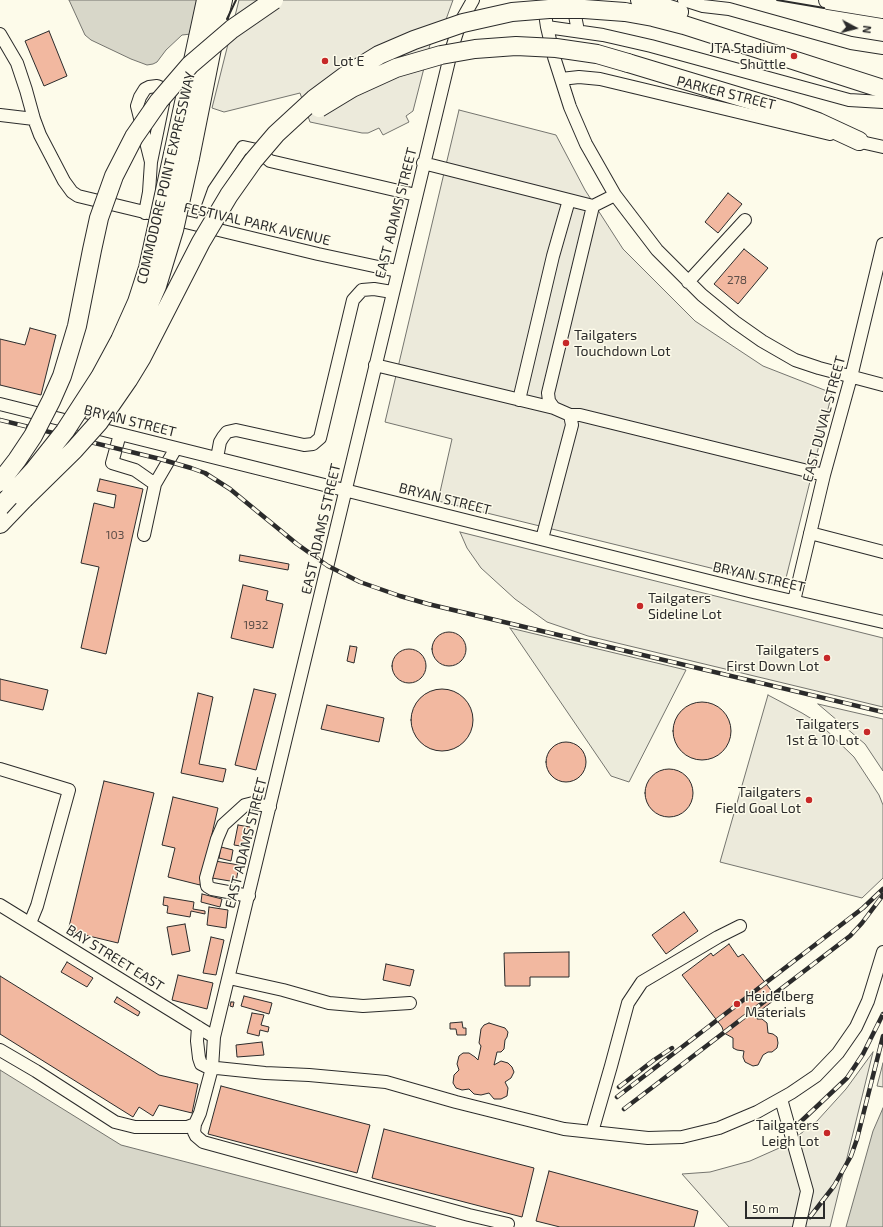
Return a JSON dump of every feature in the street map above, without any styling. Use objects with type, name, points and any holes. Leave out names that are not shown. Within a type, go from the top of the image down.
[{"type":"highway","name":"COMMODORE POINT EXPRESSWAY","points":[[24,499],[63,454],[107,391],[134,339],[157,286],[180,205],[181,156],[206,0]]},
{"type":"highway","name":"COMMODORE POINT EXPRESSWAY","points":[[0,507],[34,470],[65,431],[93,389],[120,340],[137,302],[181,156],[213,43],[223,0]]},
{"type":"highway","points":[[0,482],[33,436],[62,376],[76,331],[100,218],[114,176],[134,137],[158,101],[190,65],[232,29],[274,0]]},
{"type":"highway","points":[[640,0],[883,78]]},
{"type":"highway","points":[[828,0],[881,9]]},
{"type":"highway","points":[[0,524],[86,437],[118,396],[149,344],[213,222],[261,151],[284,126],[320,95],[356,69],[391,50],[436,31],[475,19],[512,12],[549,9],[615,11],[653,17],[695,28],[883,89]]},
{"type":"highway","points":[[236,186],[254,164],[293,127],[317,110],[363,82],[419,60],[447,53],[475,49],[521,46],[577,51],[628,63],[787,110],[818,122],[859,142]]},
{"type":"street","name":"EAST ADAMS STREET","points":[[195,1124],[200,1113],[212,1068],[214,1037],[249,896],[423,163],[454,41],[460,22],[473,0]]},
{"type":"street","points":[[543,0],[547,27],[561,79],[586,144],[615,195],[657,250],[702,295],[735,322],[762,341],[795,360],[818,368],[883,385]]},
{"type":"street","points":[[572,0],[578,31]]},
{"type":"street","points":[[684,0],[703,6],[729,9],[851,42],[883,48]]},
{"type":"street","points":[[547,27],[603,35],[650,46],[849,100],[883,102]]},
{"type":"street","name":"FESTIVAL PARK AVENUE","points":[[0,34],[17,63],[34,119],[64,181],[72,192],[85,198],[318,254],[397,271]]},
{"type":"street","name":"PARKER STREET","points":[[561,79],[579,77],[600,78],[883,147]]},
{"type":"street","points":[[145,212],[149,192],[151,162],[165,94],[164,89],[157,86],[145,89],[137,106],[151,162]]},
{"type":"street","points":[[0,115],[34,119]]},
{"type":"street","points":[[201,226],[214,190],[243,147],[257,150],[270,161],[416,195]]},
{"type":"street","points":[[423,163],[593,206],[615,195]]},
{"type":"street","points":[[519,400],[553,256],[569,200]]},
{"type":"street","points":[[554,408],[549,401],[548,393],[593,206]]},
{"type":"street","points":[[688,282],[745,220]]},
{"type":"street","name":"EAST DUVAL STREET","points":[[794,601],[824,475],[851,377],[883,244]]},
{"type":"street","points":[[217,458],[220,442],[223,437],[227,432],[236,430],[304,445],[313,444],[320,438],[353,300],[362,290],[374,289],[392,292]]},
{"type":"street","points":[[375,365],[554,408],[570,415],[580,414],[824,475]]},
{"type":"street","name":"BRYAN STREET","points":[[0,404],[883,622]]},
{"type":"street","points":[[542,539],[572,425],[570,415]]},
{"type":"street","points":[[120,434],[112,463],[135,470],[155,484]]},
{"type":"street","points":[[144,535],[155,484],[176,448]]},
{"type":"street","points":[[810,533],[883,552]]},
{"type":"street","points":[[0,769],[69,790],[37,906],[30,923]]},
{"type":"street","points":[[249,896],[212,889],[207,886],[206,878],[217,839],[223,825],[245,805],[253,803],[270,807]]},
{"type":"street","name":"BAY STREET EAST","points":[[0,905],[214,1037]]},
{"type":"street","points":[[592,1132],[628,1003],[642,982],[718,937],[740,926]]},
{"type":"street","points":[[198,1026],[197,1041],[199,1058],[201,1064],[212,1068],[386,1082],[456,1102],[564,1129],[648,1138],[682,1136],[719,1128],[758,1112],[816,1076],[838,1053],[856,1026],[868,1001],[883,952]]},
{"type":"street","points":[[229,978],[283,990],[329,1003],[363,1006],[410,1003]]},
{"type":"street","points":[[0,1050],[36,1071],[115,1122],[135,1127],[187,1127],[195,1124],[194,1132],[203,1142],[469,1215],[508,1224]]},
{"type":"street","points":[[781,1099],[807,1191],[799,1227]]},
{"type":"shaded area","points":[[69,0],[198,0],[191,34],[182,35],[166,50],[157,62],[147,65],[91,40],[85,35]]},
{"type":"shaded area","name":"Lot E","points":[[239,0],[453,0],[444,25],[434,29],[413,111],[406,116],[409,122],[383,135],[379,128],[368,133],[362,133],[310,122],[300,93],[224,112],[212,108]]},
{"type":"shaded area","name":"Tailgaters Touchdown Lot","points":[[459,110],[556,135],[585,190],[623,249],[695,321],[763,366],[832,393],[784,586],[438,501],[452,439],[385,422]]},
{"type":"shaded area","name":"Tailgaters Sideline Lot","points":[[460,532],[883,638],[883,707],[588,636],[547,622],[515,599],[481,568],[467,548]]},
{"type":"shaded area","points":[[510,628],[686,670],[629,782],[611,776]]},
{"type":"shaded area","name":"Tailgaters Field Goal Lot","points":[[768,695],[820,724],[854,757],[879,795],[883,805],[883,878],[862,898],[720,862]]},
{"type":"shaded area","name":"Tailgaters 1st & 10 Lot","points":[[818,704],[883,719],[883,771],[865,744]]},
{"type":"shaded area","name":"Tailgaters Leigh Lot","points":[[873,1052],[830,1227],[729,1227],[682,1174],[710,1172],[750,1161],[786,1145],[817,1121],[846,1089]]},
{"type":"shaded area","points":[[883,1063],[883,1087],[877,1086]]},
{"type":"shaded area","points":[[0,1070],[121,1145],[436,1227],[0,1227]]},
{"type":"shaded area","points":[[883,1108],[883,1227],[846,1227],[873,1131]]},
{"type":"building","points":[[49,31],[67,76],[44,86],[25,41]]},
{"type":"building","points":[[728,193],[742,204],[718,233],[705,222]]},
{"type":"building","points":[[744,249],[768,268],[738,304],[714,284]]},
{"type":"building","points":[[30,328],[56,335],[41,395],[0,385],[0,339],[25,345]]},
{"type":"building","points":[[100,479],[143,489],[106,654],[81,648],[99,567],[81,563],[94,503],[114,508],[116,495],[97,491]]},
{"type":"building","points":[[240,555],[289,564],[288,570],[239,561]]},
{"type":"building","points":[[243,585],[268,591],[266,600],[283,604],[273,648],[231,638]]},
{"type":"building","points":[[446,632],[452,632],[456,633],[463,639],[466,649],[465,656],[459,663],[452,666],[446,666],[442,665],[435,659],[432,652],[432,646],[433,642],[439,635]]},
{"type":"building","points":[[350,646],[357,647],[354,663],[347,661]]},
{"type":"building","points":[[406,649],[412,649],[416,650],[423,656],[426,666],[425,673],[419,680],[412,683],[406,683],[402,682],[395,676],[392,669],[392,663],[393,659],[399,652]]},
{"type":"building","points":[[0,679],[48,690],[43,710],[0,700]]},
{"type":"building","points":[[254,689],[276,694],[256,770],[235,765]]},
{"type":"building","points":[[436,689],[448,689],[464,698],[471,708],[473,720],[471,732],[464,742],[448,751],[436,751],[425,746],[416,737],[411,726],[411,714],[416,703],[425,694]]},
{"type":"building","points":[[198,693],[213,697],[199,764],[226,769],[223,782],[181,773]]},
{"type":"building","points":[[696,702],[708,702],[723,710],[731,725],[731,737],[723,752],[708,760],[696,760],[681,752],[673,737],[673,725],[681,710]]},
{"type":"building","points":[[327,705],[384,718],[379,742],[321,729]]},
{"type":"building","points":[[566,742],[580,748],[586,762],[580,776],[566,782],[552,776],[546,762],[552,748]]},
{"type":"building","points":[[669,769],[678,771],[686,776],[691,784],[693,793],[691,802],[686,810],[678,815],[669,817],[660,815],[652,810],[647,802],[645,793],[647,784],[652,776],[660,771]]},
{"type":"building","points":[[104,781],[154,793],[118,943],[68,931]]},
{"type":"building","points":[[173,797],[218,808],[200,885],[168,877],[175,848],[162,845]]},
{"type":"building","points":[[238,825],[250,827],[247,847],[234,845]]},
{"type":"building","points":[[221,847],[233,850],[231,861],[219,858]]},
{"type":"building","points":[[215,861],[239,865],[236,882],[212,878]]},
{"type":"building","points":[[202,894],[222,899],[220,907],[201,902]]},
{"type":"building","points":[[164,897],[194,902],[193,909],[205,911],[205,914],[191,911],[190,917],[167,913],[168,906],[163,905]]},
{"type":"building","points":[[209,907],[228,910],[226,928],[207,925]]},
{"type":"building","points":[[684,912],[698,931],[666,954],[652,935]]},
{"type":"building","points":[[185,924],[190,951],[172,955],[167,927]]},
{"type":"building","points":[[211,937],[224,940],[216,975],[203,973]]},
{"type":"building","name":"Heidelberg Materials","points":[[729,944],[738,957],[743,954],[777,998],[757,1013],[757,1019],[762,1019],[767,1023],[768,1033],[777,1037],[778,1043],[777,1048],[772,1052],[768,1052],[763,1055],[758,1065],[753,1066],[745,1062],[743,1057],[744,1051],[733,1048],[733,1038],[724,1033],[722,1027],[682,975],[711,953],[713,956]]},
{"type":"building","points":[[569,952],[569,977],[530,977],[530,986],[505,986],[504,953]]},
{"type":"building","points":[[67,962],[93,978],[87,987],[61,972]]},
{"type":"building","points":[[386,964],[414,970],[410,986],[383,980]]},
{"type":"building","points":[[178,975],[213,983],[207,1009],[172,1000]]},
{"type":"building","points":[[0,976],[159,1075],[198,1084],[192,1113],[159,1105],[153,1116],[139,1107],[133,1117],[0,1034]]},
{"type":"building","points":[[244,996],[272,1003],[269,1014],[241,1006]]},
{"type":"building","points":[[117,997],[140,1012],[138,1016],[114,1002]]},
{"type":"building","points":[[231,1002],[234,1002],[233,1007],[230,1006]]},
{"type":"building","points":[[252,1013],[264,1015],[261,1025],[269,1027],[268,1032],[260,1030],[259,1036],[247,1033]]},
{"type":"building","points":[[462,1022],[463,1028],[466,1028],[466,1035],[457,1035],[456,1029],[450,1029],[450,1023]]},
{"type":"building","points":[[489,1023],[505,1028],[508,1032],[504,1049],[501,1052],[497,1052],[494,1065],[501,1061],[508,1063],[514,1072],[511,1078],[505,1082],[508,1088],[507,1096],[501,1099],[494,1099],[489,1093],[481,1095],[474,1094],[469,1089],[462,1090],[456,1088],[453,1083],[454,1075],[459,1070],[457,1064],[459,1056],[463,1053],[469,1053],[478,1060],[481,1046],[479,1043],[481,1029],[484,1025]]},
{"type":"building","points":[[262,1042],[264,1055],[237,1057],[236,1045]]},
{"type":"building","points":[[221,1086],[370,1125],[357,1173],[208,1134]]},
{"type":"building","points":[[384,1129],[534,1168],[522,1217],[372,1178]]},
{"type":"building","points":[[549,1171],[698,1211],[694,1227],[560,1227],[536,1221]]},
{"type":"railway","points":[[0,420],[160,459],[205,473],[230,489],[297,544],[328,566],[360,582],[400,596],[428,604],[883,712]]},
{"type":"railway","points":[[617,1097],[863,908],[883,889]]},
{"type":"railway","points":[[624,1109],[850,936],[883,895]]},
{"type":"railway","points":[[795,1127],[847,1078],[863,1054],[883,1014]]},
{"type":"railway","points":[[810,1217],[834,1186],[851,1156],[857,1139],[883,1036]]},
{"type":"railway","points":[[619,1087],[672,1048]]},
{"type":"wall","points":[[227,19],[236,0]]},
{"type":"wall","points":[[777,0],[824,8]]},
{"type":"place","name":"JTA Stadium Shuttle","points":[[794,56]]},
{"type":"place","name":"Lot E","points":[[325,61]]},
{"type":"place","name":"Tailgaters Touchdown Lot","points":[[566,343]]},
{"type":"place","name":"Tailgaters Sideline Lot","points":[[640,606]]},
{"type":"place","name":"Tailgaters First Down Lot","points":[[827,658]]},
{"type":"place","name":"Tailgaters 1st & 10 Lot","points":[[867,732]]},
{"type":"place","name":"Tailgaters Field Goal Lot","points":[[809,800]]},
{"type":"place","name":"Heidelberg Materials","points":[[737,1004]]},
{"type":"place","name":"Tailgaters Leigh Lot","points":[[827,1133]]}]
